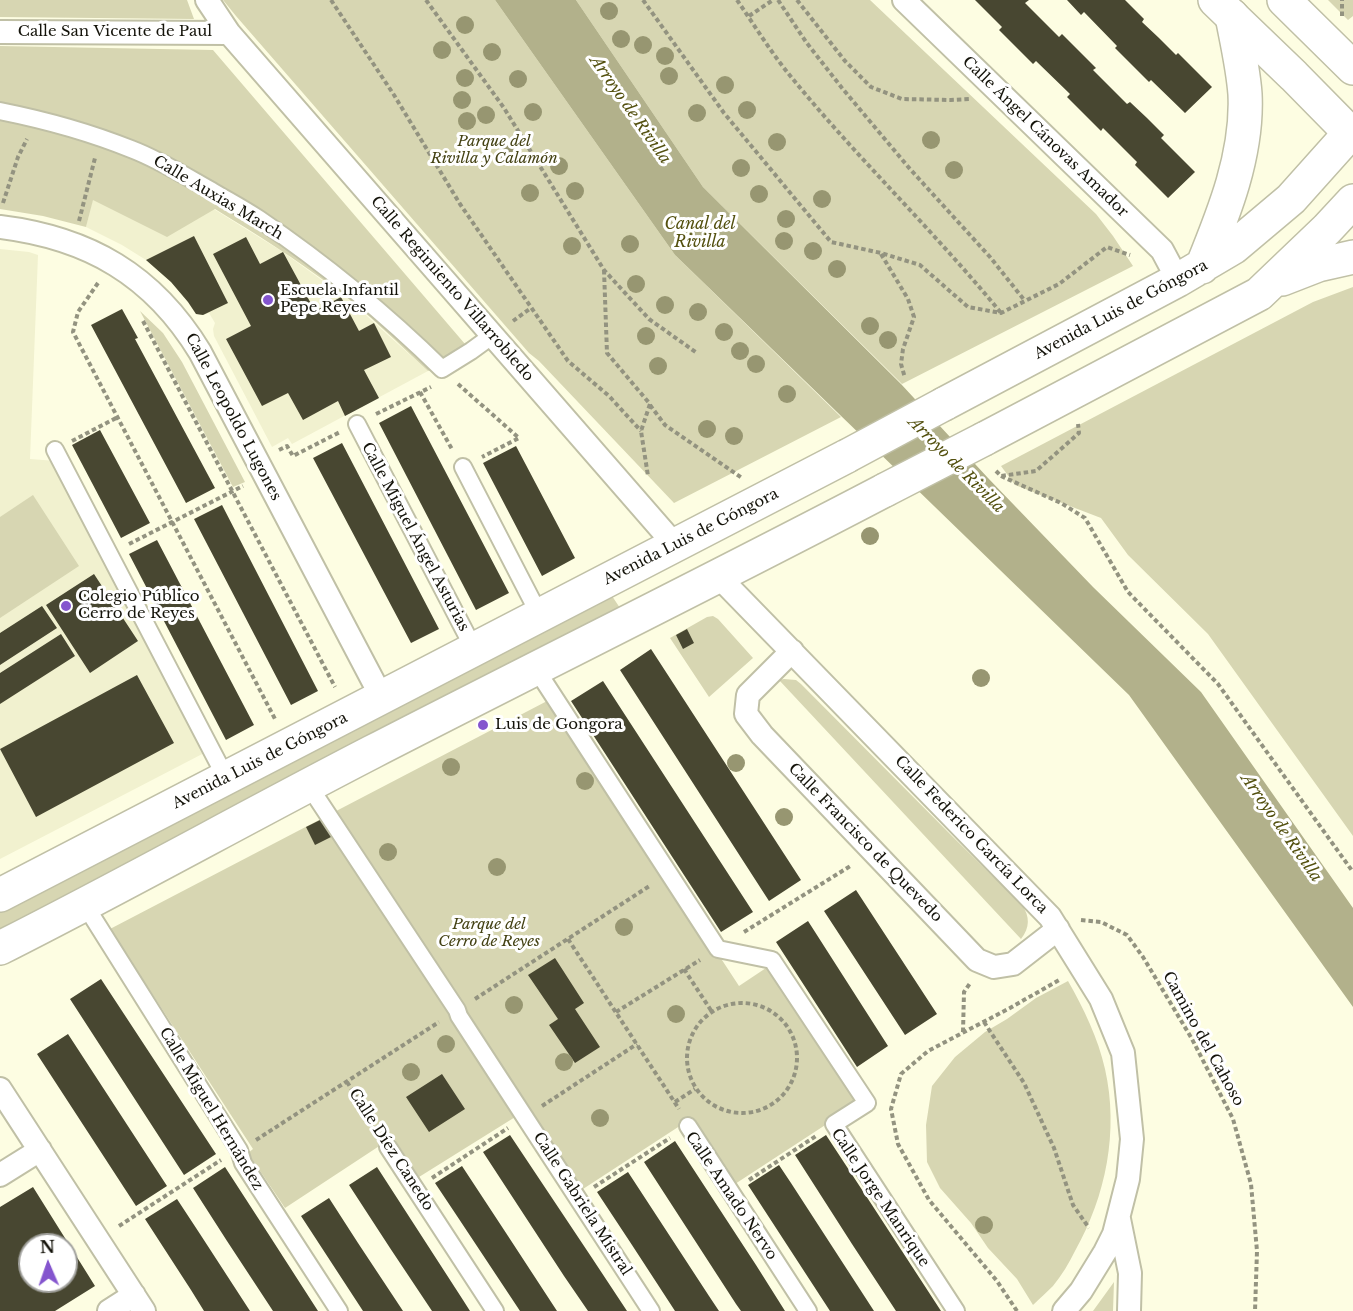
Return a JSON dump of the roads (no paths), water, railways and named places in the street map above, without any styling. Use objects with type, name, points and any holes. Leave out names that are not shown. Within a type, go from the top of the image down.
[{"type":"main road","points":[[1284,0],[1353,68]]},
{"type":"main road","points":[[1223,8],[1352,134]]},
{"type":"main road","points":[[1190,274],[1218,229],[1232,188],[1244,124],[1245,93],[1240,55],[1223,8]]},
{"type":"main road","name":"Avenida Luis de Góngora","points":[[0,895],[848,456],[1190,274],[1234,247],[1291,199],[1352,134]]},
{"type":"main road","points":[[0,948],[309,786],[984,439],[1259,294],[1353,201]]},
{"type":"main road","points":[[1269,285],[1293,273],[1353,257]]},
{"type":"street","name":"Calle Regimiento Villarrobledo","points":[[207,0],[229,33],[675,545]]},
{"type":"street","name":"Calle Ángel Cánovas Amador","points":[[904,0],[1162,250],[1190,274]]},
{"type":"street","name":"Calle San Vicente de Paul","points":[[0,32],[229,33]]},
{"type":"street","name":"Calle Auxias March","points":[[0,111],[86,132],[163,163],[258,218],[346,282],[405,333],[442,369],[493,335]]},
{"type":"street","name":"Calle Leopoldo Lugones","points":[[1,217],[32,232],[73,244],[112,262],[132,274],[150,289],[182,325],[200,352],[382,698]]},
{"type":"street","name":"Calle Miguel Ángel Asturias","points":[[357,424],[474,649]]},
{"type":"street","points":[[55,450],[226,778]]},
{"type":"street","points":[[463,467],[540,616]]},
{"type":"street","name":"Calle Federico García Lorca","points":[[719,576],[1054,923],[1101,999],[1123,1053],[1132,1139],[1128,1179],[1114,1234],[1081,1291],[1064,1311]]},
{"type":"street","name":"Calle Francisco de Quevedo","points":[[792,651],[748,695],[746,714],[770,744],[977,960],[994,967],[1013,964],[1054,923]]},
{"type":"street","name":"Calle Jorge Manrique","points":[[536,669],[718,949],[772,960],[867,1103],[834,1124],[956,1311]]},
{"type":"street","name":"Calle Gabriela Mistral","points":[[309,786],[651,1311]]},
{"type":"street","name":"Calle Miguel Hernández","points":[[85,905],[239,1150],[243,1162],[339,1311]]},
{"type":"street","points":[[0,1089],[139,1303],[109,1311]]},
{"type":"street","name":"Calle Amado Nervo","points":[[688,1126],[807,1311]]},
{"type":"street","name":"Calle Díez Canedo","points":[[388,1147],[495,1311]]},
{"type":"street","points":[[0,1175],[40,1150]]},
{"type":"street","points":[[1118,1214],[1130,1273],[1129,1311]]},
{"type":"water","name":"Canal del Rivilla","points":[[495,0],[576,0],[703,187],[901,384],[1093,587],[1201,692],[1353,908],[1353,1007],[1129,695],[675,255]]},
{"type":"place","name":"Escuela Infantil Pepe Reyes","points":[[268,300]]},
{"type":"place","name":"Colegio Público Cerro de Reyes","points":[[66,606]]},
{"type":"place","name":"Luis de Gongora","points":[[483,725]]},
{"type":"water label","name":"Arroyo de Rivilla","points":[[630,110]]},
{"type":"water label","name":"Arroyo de Rivilla","points":[[956,465]]},
{"type":"water label","name":"Arroyo de Rivilla","points":[[1281,828]]},
{"type":"park label","name":"Parque del Rivilla y Calamón","points":[[494,150]]},
{"type":"park label","name":"Parque del Cerro de Reyes","points":[[489,934]]}]
